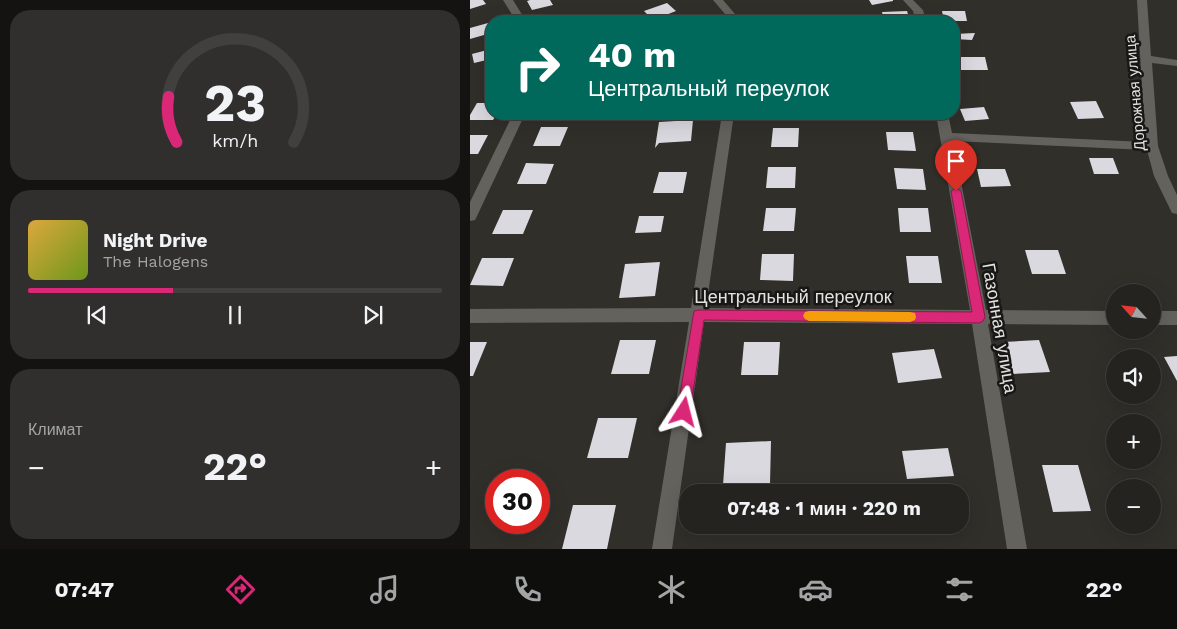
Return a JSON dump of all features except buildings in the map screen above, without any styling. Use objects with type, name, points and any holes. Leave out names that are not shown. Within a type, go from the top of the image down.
[{"type":"street","points":[[508,0],[517,15]]},
{"type":"street","points":[[718,0],[731,15]]},
{"type":"street","points":[[908,0],[918,10],[919,15]]},
{"type":"street","name":"Дорожная улица","points":[[1142,0],[1152,146],[1161,176],[1177,209]]},
{"type":"street","points":[[1147,58],[1177,63]]},
{"type":"street","points":[[470,216],[516,120]]},
{"type":"street","points":[[662,549],[727,120]]},
{"type":"street","name":"Газонная улица","points":[[943,120],[979,317],[1016,549]]},
{"type":"street","points":[[946,137],[1152,146]]},
{"type":"street","name":"Центральный переулок","points":[[470,316],[699,315],[1106,318]]},
{"type":"street","points":[[1161,318],[1177,318]]},
{"type":"slow traffic","points":[[809,316],[910,317]]},
{"type":"route","points":[[684,412],[699,315],[979,317],[956,191]]}]
